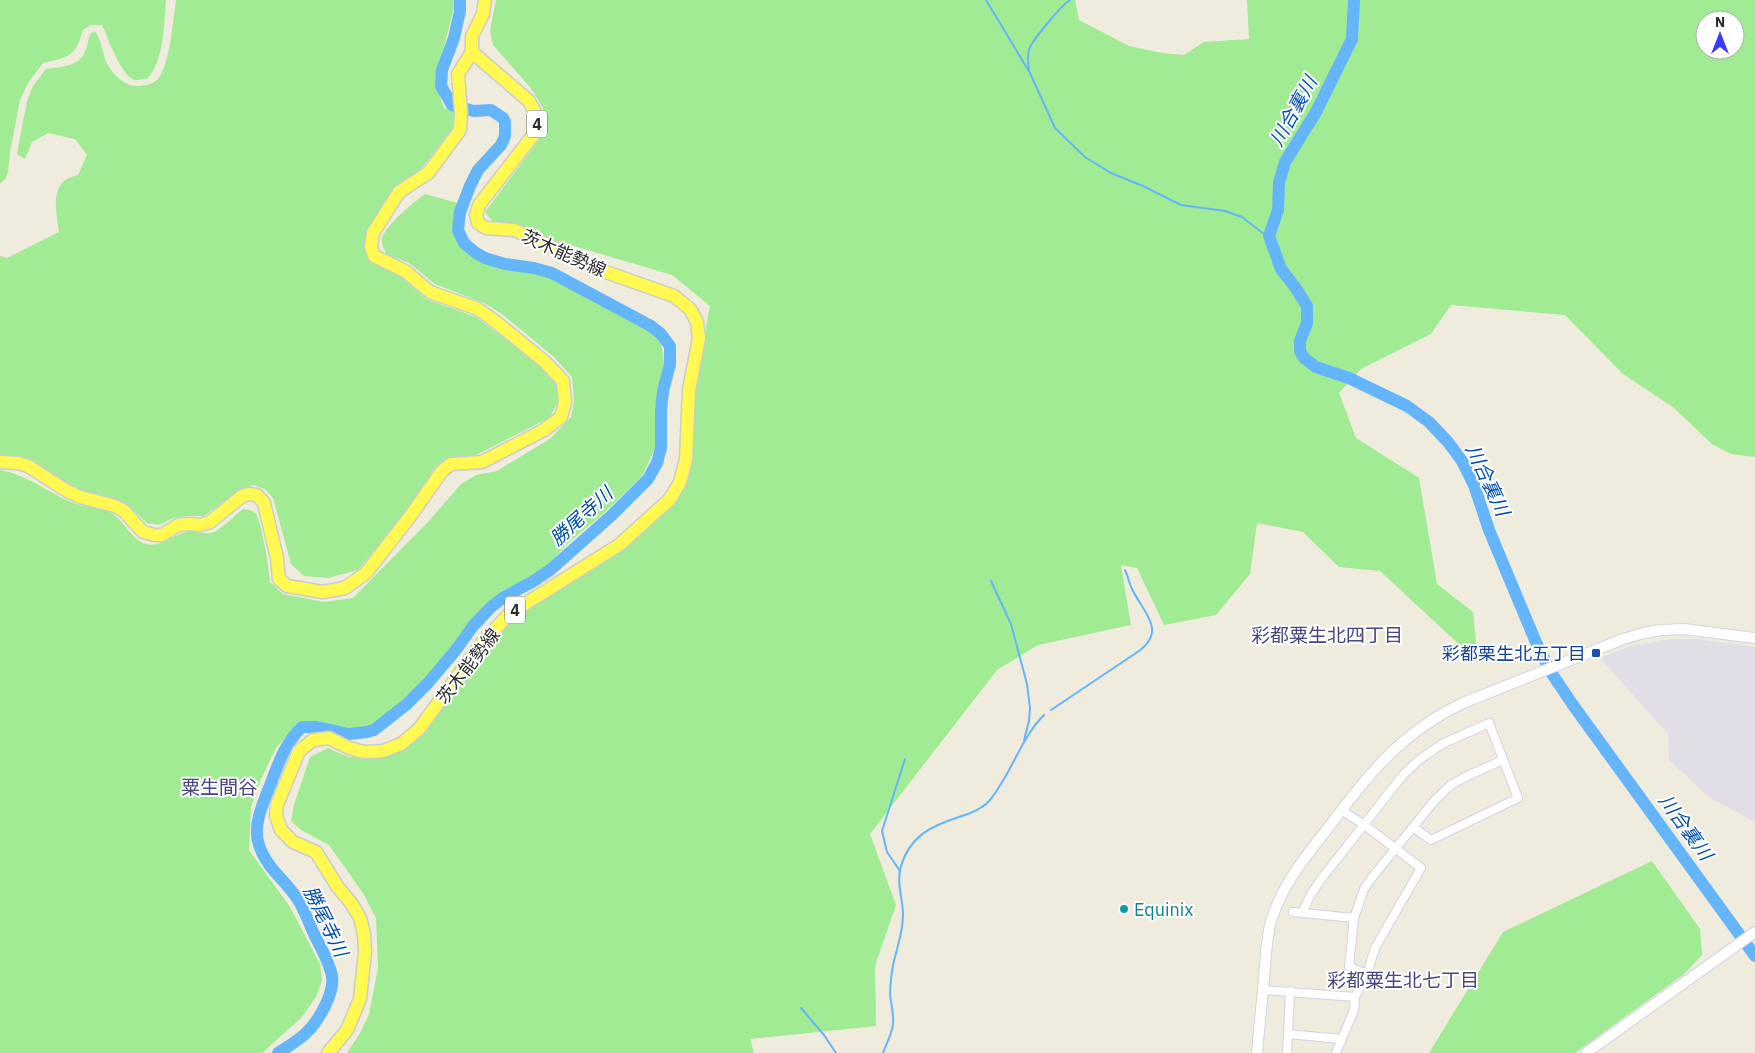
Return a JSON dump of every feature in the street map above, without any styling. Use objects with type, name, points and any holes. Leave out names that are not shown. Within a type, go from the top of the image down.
[{"type":"main road","points":[[0,462],[18,463],[28,466],[66,491],[80,497],[115,506],[124,511],[143,532],[155,536],[162,535],[178,525],[200,525],[210,522],[242,496],[249,494],[257,495],[264,503],[277,558],[279,579],[287,586],[323,592],[345,588],[366,573],[442,471],[451,464],[482,462],[544,430],[561,417],[565,402],[563,382],[545,362],[478,309],[430,292],[405,271],[374,256],[371,246],[373,233],[399,192],[428,173],[460,130],[461,112],[458,74],[472,52],[472,36],[483,14],[485,0]]},
{"type":"main road","name":"茨木能勢線","points":[[328,1053],[347,1030],[360,999],[365,952],[364,934],[360,918],[316,852],[293,842],[281,830],[276,815],[277,805],[299,751],[313,740],[329,738],[349,748],[364,752],[383,751],[401,744],[419,729],[482,643],[509,614],[620,545],[670,499],[680,482],[686,458],[689,390],[699,338],[697,322],[690,309],[674,296],[603,271],[514,230],[486,228],[478,223],[476,215],[479,205],[534,134],[538,118],[529,101],[472,52]]},
{"type":"street","points":[[1256,1053],[1267,942],[1278,901],[1295,870],[1370,773],[1414,732],[1455,707],[1622,639],[1661,630],[1684,629],[1755,638]]},
{"type":"street","points":[[1302,913],[1311,894],[1363,824],[1410,769],[1442,744],[1489,723],[1518,798],[1431,840],[1413,827]]},
{"type":"street","points":[[1367,974],[1349,967],[1354,918],[1364,889],[1434,800],[1451,785],[1503,760]]},
{"type":"street","points":[[1336,1053],[1354,1010],[1355,996],[1367,974],[1375,948],[1421,868],[1363,824],[1341,810]]},
{"type":"street","points":[[1293,912],[1354,918]]},
{"type":"street","points":[[1586,1053],[1755,932]]},
{"type":"street","points":[[1263,990],[1355,996]]},
{"type":"street","points":[[1287,1053],[1290,992]]},
{"type":"street","points":[[1288,1034],[1341,1039]]},
{"type":"shaded area","points":[[1672,639],[1697,639],[1755,647],[1755,822],[1710,798],[1669,760],[1668,734],[1600,658],[1631,646]]},
{"type":"green space","points":[[0,0],[166,0],[160,53],[153,72],[147,79],[135,80],[125,72],[102,25],[91,25],[83,30],[77,46],[69,55],[43,63],[28,83],[20,100],[8,172],[0,184]]},
{"type":"green space","points":[[176,0],[454,0],[454,8],[438,69],[436,86],[444,108],[455,111],[452,129],[421,169],[394,189],[369,258],[378,266],[401,277],[426,299],[476,317],[544,368],[556,383],[558,402],[549,418],[476,455],[447,458],[436,466],[404,515],[358,570],[328,578],[304,576],[291,564],[273,498],[265,489],[253,485],[240,490],[204,516],[173,518],[159,525],[147,523],[129,506],[119,500],[81,490],[67,483],[31,459],[0,455],[0,256],[7,258],[59,232],[56,212],[57,192],[65,180],[78,175],[87,155],[75,139],[48,133],[32,142],[25,159],[17,154],[27,101],[33,86],[46,69],[70,65],[80,59],[86,49],[90,34],[95,31],[100,40],[104,56],[114,74],[128,84],[136,86],[154,82],[158,79],[165,63]]},
{"type":"green space","points":[[496,0],[1075,0],[1079,20],[1129,46],[1162,53],[1184,55],[1204,42],[1249,39],[1247,0],[1755,0],[1755,457],[1731,454],[1712,444],[1674,408],[1623,374],[1565,315],[1451,305],[1431,334],[1361,369],[1339,393],[1356,438],[1419,478],[1437,584],[1473,612],[1478,662],[1380,571],[1339,567],[1303,532],[1257,523],[1250,574],[1216,615],[1164,625],[1137,568],[1121,565],[1131,625],[1038,645],[997,670],[870,834],[896,905],[875,966],[876,1026],[750,1039],[754,1053],[347,1053],[369,1014],[378,968],[376,918],[363,893],[329,845],[301,830],[291,821],[294,805],[310,757],[328,748],[348,757],[385,757],[404,750],[423,733],[512,617],[672,501],[710,306],[672,275],[493,222],[485,212],[544,133],[543,108],[530,87],[493,45],[490,31]]},
{"type":"green space","points":[[425,194],[461,204],[455,220],[455,233],[459,244],[476,259],[498,268],[540,274],[563,282],[637,323],[661,340],[664,363],[655,410],[656,446],[642,476],[604,513],[567,544],[545,569],[502,591],[486,604],[467,624],[422,682],[372,727],[348,728],[317,721],[297,724],[276,748],[261,779],[251,807],[249,850],[290,907],[320,964],[322,980],[316,997],[301,1018],[262,1053],[0,1053],[0,470],[31,481],[69,501],[109,512],[117,517],[139,541],[154,545],[187,532],[212,533],[243,509],[249,510],[256,513],[260,524],[270,582],[283,594],[324,602],[353,598],[428,522],[461,484],[476,475],[497,471],[551,438],[571,417],[574,401],[572,377],[554,357],[502,314],[486,304],[435,284],[409,263],[386,254],[382,242],[385,233],[401,214]]},
{"type":"green space","points":[[1652,861],[1700,929],[1702,955],[1684,974],[1575,1053],[1429,1053],[1503,932]]},
{"type":"waterway","name":"勝尾寺川","points":[[278,1053],[303,1036],[316,1022],[325,1007],[332,983],[331,970],[303,908],[265,859],[257,837],[262,805],[287,746],[302,727],[317,727],[349,734],[374,730],[407,704],[428,683],[473,626],[491,607],[504,597],[550,570],[611,516],[648,479],[657,463],[661,448],[663,391],[670,364],[670,346],[661,334],[651,326],[552,273],[485,258],[464,243],[458,230],[460,212],[470,186],[478,170],[501,145],[505,136],[505,122],[503,118],[491,110],[474,111],[452,105],[441,86],[442,70],[454,38],[460,11],[460,0]]},
{"type":"waterway","points":[[986,0],[1030,73],[1055,128],[1085,157],[1111,173],[1181,205],[1225,211],[1242,217],[1269,238]]},
{"type":"waterway","points":[[1029,70],[1028,55],[1031,45],[1047,23],[1070,0]]},
{"type":"waterway","name":"川合裏川","points":[[1354,0],[1352,39],[1316,112],[1285,162],[1279,183],[1278,210],[1269,236],[1281,269],[1307,306],[1307,323],[1300,341],[1300,351],[1304,358],[1316,367],[1349,378],[1407,406],[1429,422],[1448,442],[1462,461],[1474,485],[1489,530],[1550,671],[1755,956]]},
{"type":"waterway","points":[[1051,710],[1139,651],[1151,636],[1152,628],[1150,621],[1132,589],[1125,570]]},
{"type":"waterway","points":[[991,581],[1011,624],[1027,684],[1030,708],[1024,740]]},
{"type":"waterway","points":[[883,1053],[893,1024],[890,986],[903,922],[899,879],[905,856],[910,847],[923,834],[939,824],[977,810],[989,801],[1004,779],[1027,737],[1044,715]]},
{"type":"waterway","points":[[900,871],[887,852],[882,831],[905,759]]},
{"type":"waterway","points":[[801,1008],[824,1035],[836,1053]]},
{"type":"place","name":"彩都栗生北五丁目","points":[[1596,653]]},
{"type":"place","name":"Equinix","points":[[1124,909]]},
{"type":"district","name":"彩都粟生北四丁目","points":[[1327,635]]},
{"type":"district","name":"粟生間谷","points":[[219,787]]},
{"type":"district","name":"彩都粟生北七丁目","points":[[1403,980]]}]
